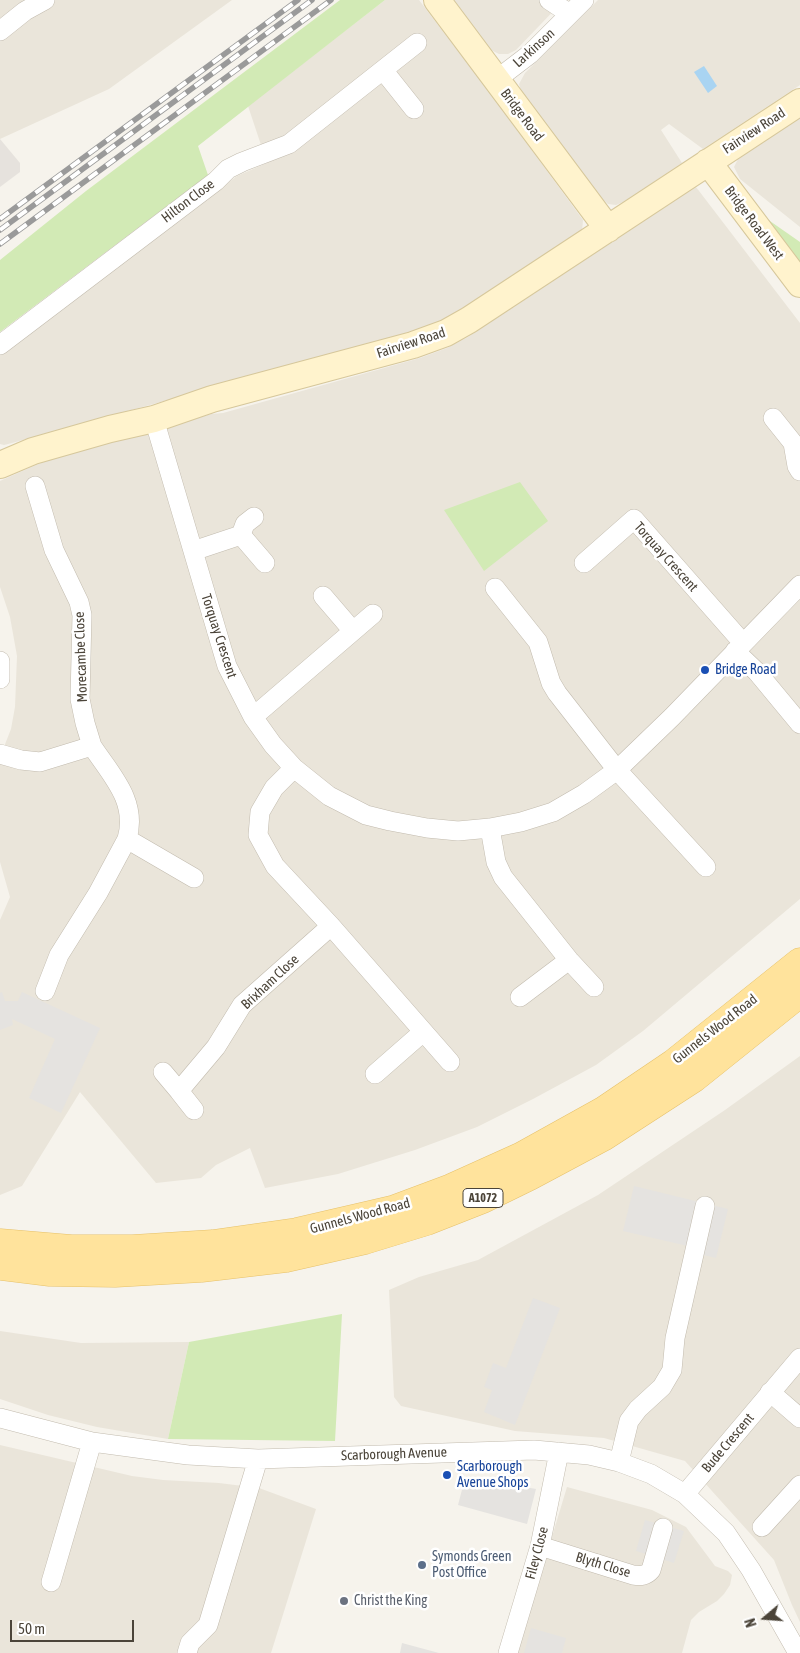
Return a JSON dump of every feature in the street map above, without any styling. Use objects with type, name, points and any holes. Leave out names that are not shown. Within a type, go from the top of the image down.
[{"type":"main road","name":"Gunnels Wood Road","points":[[0,1243],[71,1249],[133,1249],[213,1244],[297,1232],[392,1210],[451,1188],[522,1156],[603,1111],[674,1063],[800,962]]},
{"type":"main road","name":"Gunnels Wood Road","points":[[0,1266],[50,1272],[115,1274],[200,1268],[286,1258],[365,1240],[427,1221],[483,1199],[603,1138],[694,1078],[800,993]]},
{"type":"street","points":[[0,31],[25,11],[45,0]]},
{"type":"street","name":"Bridge Road","points":[[437,0],[608,229]]},
{"type":"street","points":[[549,0],[570,14]]},
{"type":"street","name":"Larkinson","points":[[496,80],[530,54],[584,0]]},
{"type":"street","name":"Hilton Close","points":[[0,345],[216,181],[228,169],[289,144],[417,43]]},
{"type":"street","points":[[383,70],[414,109]]},
{"type":"street","name":"Fairview Road","points":[[0,465],[33,451],[110,429],[154,419],[212,399],[413,345],[446,333],[469,320],[800,102]]},
{"type":"street","name":"Bridge Road West","points":[[708,162],[800,284]]},
{"type":"street","points":[[773,418],[793,443],[797,466],[800,471]]},
{"type":"street","name":"Torquay Crescent","points":[[154,419],[227,666],[253,717],[272,745],[294,768],[329,796],[366,815],[416,826],[458,831],[490,828],[521,822],[554,812],[584,794],[617,770],[672,717],[794,591]]},
{"type":"street","name":"Morecambe Close","points":[[35,486],[54,550],[79,602],[82,615],[80,699],[92,746],[123,792],[127,800],[130,817],[130,831],[127,839],[98,893],[59,955],[45,990]]},
{"type":"street","points":[[241,535],[245,524],[254,516]]},
{"type":"street","name":"Torquay Crescent","points":[[584,563],[634,519],[800,724]]},
{"type":"street","points":[[193,551],[241,535]]},
{"type":"street","points":[[241,535],[266,562]]},
{"type":"street","points":[[495,588],[538,642],[551,684],[557,693],[617,770],[706,866]]},
{"type":"street","points":[[323,596],[353,631]]},
{"type":"street","points":[[253,717],[372,614]]},
{"type":"street","points":[[0,661],[0,679]]},
{"type":"street","points":[[0,754],[21,760],[40,762],[92,746]]},
{"type":"street","points":[[294,768],[274,788],[260,812],[258,835],[275,866],[331,926],[450,1062]]},
{"type":"street","points":[[490,828],[496,862],[503,877],[569,960],[594,988]]},
{"type":"street","points":[[127,839],[194,878]]},
{"type":"street","name":"Brixham Close","points":[[179,1091],[216,1047],[242,1005],[331,926]]},
{"type":"street","points":[[520,997],[569,960]]},
{"type":"street","points":[[375,1074],[423,1032]]},
{"type":"street","points":[[163,1072],[194,1110]]},
{"type":"street","points":[[619,1462],[629,1421],[638,1409],[662,1387],[672,1370],[675,1338],[705,1206]]},
{"type":"street","name":"Bude Crescent","points":[[685,1494],[800,1358]]},
{"type":"street","points":[[770,1392],[800,1418]]},
{"type":"street","name":"Scarborough Avenue","points":[[0,1418],[92,1442],[188,1455],[258,1459],[534,1450],[589,1455],[619,1462],[650,1474],[685,1494],[726,1533],[751,1570],[798,1653]]},
{"type":"street","points":[[51,1582],[92,1442]]},
{"type":"street","name":"Filey Close","points":[[508,1653],[540,1546],[559,1452]]},
{"type":"street","points":[[187,1653],[190,1643],[208,1625],[258,1459]]},
{"type":"street","points":[[762,1527],[800,1485]]},
{"type":"street","name":"Blyth Close","points":[[540,1546],[633,1575],[642,1576],[651,1570],[663,1528]]},
{"type":"shaded area","points":[[0,0],[232,0],[109,89],[0,139]]},
{"type":"shaded area","points":[[385,0],[419,0],[583,220],[582,231],[463,310],[439,322],[385,340],[12,443],[0,444],[0,355],[237,176],[267,163],[248,106]]},
{"type":"shaded area","points":[[454,0],[564,0],[516,50],[508,54],[499,54],[491,50]]},
{"type":"shaded area","points":[[598,0],[800,0],[800,85],[703,149],[669,124],[661,130],[682,163],[623,202],[616,205],[608,204],[600,197],[521,91],[519,84],[525,73]]},
{"type":"shaded area","points":[[800,118],[800,227],[740,179],[734,167],[738,159]]},
{"type":"shaded area","points":[[0,139],[20,163],[20,172],[0,187]]},
{"type":"shaded area","points":[[696,187],[800,323],[800,899],[643,1031],[596,1065],[477,1127],[415,1150],[338,1174],[265,1188],[250,1148],[216,1165],[201,1178],[156,1183],[80,1092],[22,1186],[0,1195],[0,920],[10,897],[0,862],[0,757],[11,729],[15,707],[17,656],[10,617],[0,587],[0,481],[45,461],[420,358],[447,348],[468,337]]},
{"type":"shaded area","points":[[2,992],[5,1001],[18,1001],[22,992],[100,1028],[61,1113],[29,1098],[55,1039],[12,1019],[13,1025],[0,1030],[0,993]]},
{"type":"shaded area","points":[[800,1056],[800,1622],[774,1560],[685,1461],[604,1438],[515,1431],[401,1406],[394,1397],[389,1290],[419,1277],[478,1260],[598,1195],[725,1110]]},
{"type":"shaded area","points":[[634,1186],[728,1209],[716,1258],[691,1252],[692,1247],[623,1231]]},
{"type":"shaded area","points":[[533,1298],[560,1308],[515,1425],[484,1412],[492,1390],[484,1387],[493,1363],[506,1368]]},
{"type":"shaded area","points":[[0,1331],[81,1343],[189,1342],[168,1439],[97,1427],[48,1415],[0,1399]]},
{"type":"shaded area","points":[[0,1445],[132,1476],[259,1488],[316,1509],[271,1653],[0,1653]]},
{"type":"shaded area","points":[[481,1479],[536,1489],[527,1524],[458,1505],[464,1482]]},
{"type":"shaded area","points":[[567,1487],[652,1510],[686,1527],[715,1566],[728,1571],[732,1575],[730,1585],[724,1594],[691,1620],[682,1653],[517,1653]]},
{"type":"shaded area","points":[[645,1520],[684,1531],[674,1563],[636,1551]]},
{"type":"shaded area","points":[[531,1628],[566,1638],[562,1653],[524,1653]]},
{"type":"shaded area","points":[[402,1643],[439,1653],[400,1653]]},
{"type":"green space","points":[[340,0],[385,0],[198,146],[208,175],[0,332],[0,260],[86,191]]},
{"type":"green space","points":[[757,212],[800,242],[800,268]]},
{"type":"green space","points":[[520,482],[548,521],[484,571],[444,510]]},
{"type":"green space","points":[[342,1314],[335,1441],[168,1439],[189,1342]]},
{"type":"water","points":[[704,66],[717,86],[708,93],[694,72]]},
{"type":"railway","points":[[0,219],[298,0]]},
{"type":"railway","points":[[0,230],[312,0]]},
{"type":"railway","points":[[0,244],[331,0]]},
{"type":"place","name":"Bridge Road","points":[[705,670]]},
{"type":"place","name":"Scarborough Avenue Shops","points":[[447,1475]]},
{"type":"place","name":"Symonds Green Post Office","points":[[422,1565]]},
{"type":"place","name":"Christ the King","points":[[344,1601]]}]
